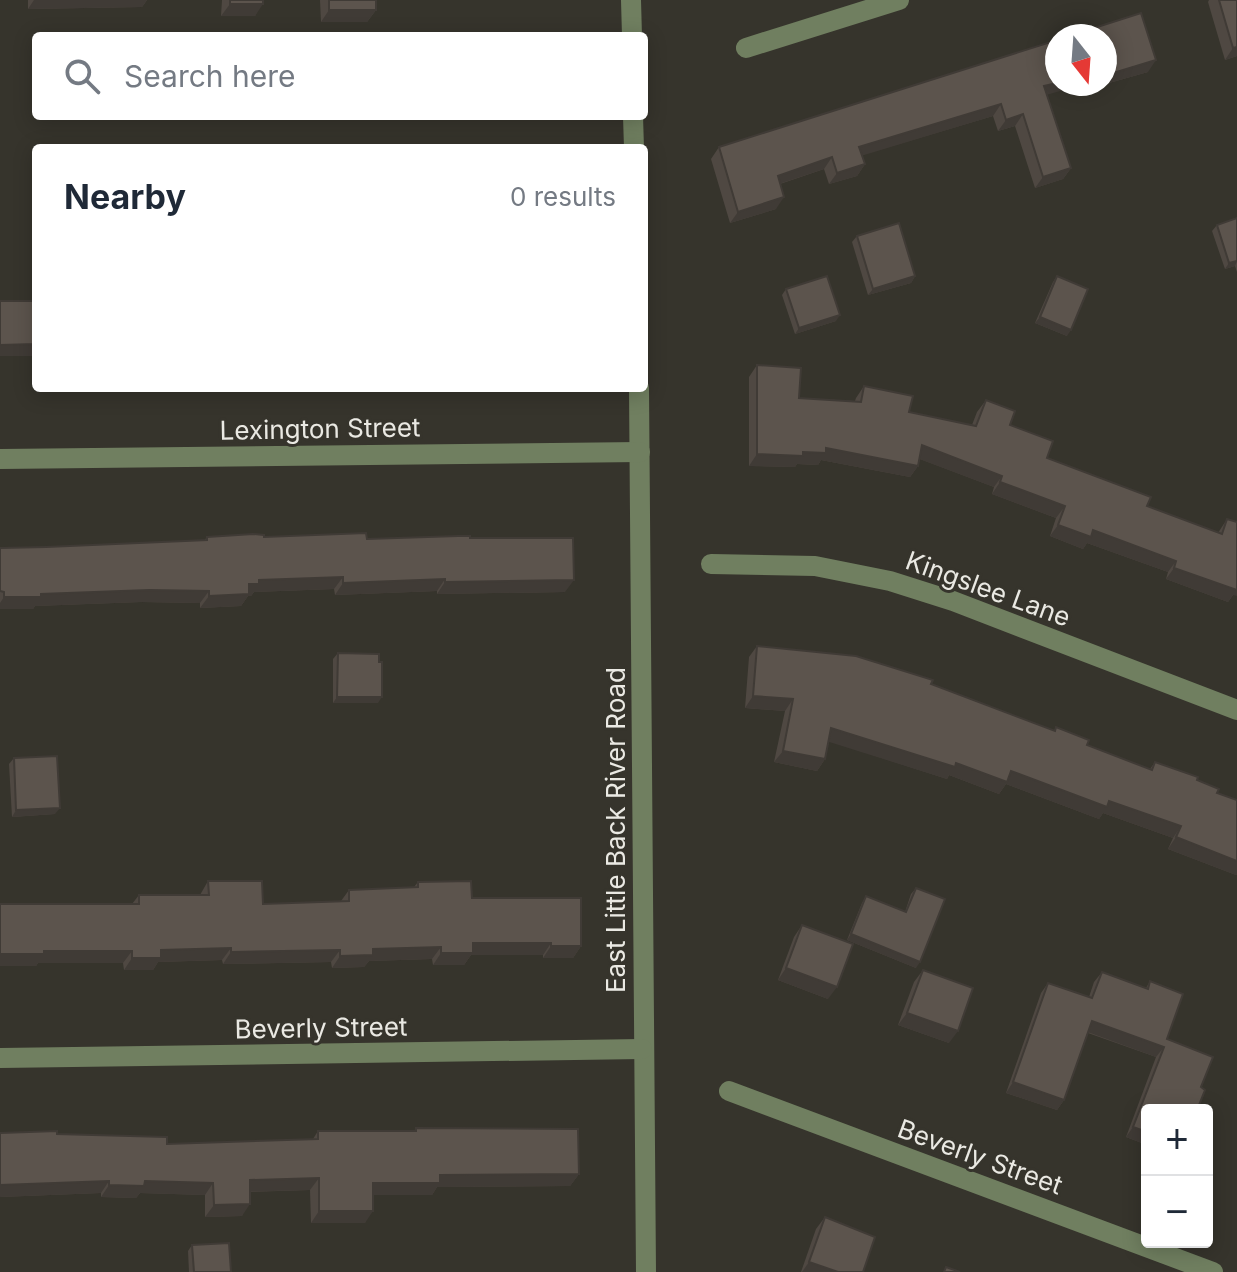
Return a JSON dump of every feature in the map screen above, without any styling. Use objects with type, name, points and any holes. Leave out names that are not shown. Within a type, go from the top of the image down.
[{"type":"street","points":[[631,0],[632,32]]},
{"type":"street","points":[[746,48],[899,0]]},
{"type":"street","points":[[633,120],[634,144]]},
{"type":"street","name":"East Little Back River Road","points":[[639,392],[646,1272]]},
{"type":"street","name":"Lexington Street","points":[[0,459],[640,452]]},
{"type":"street","name":"Kingslee Lane","points":[[711,564],[815,566],[890,581],[953,601],[1237,710]]},
{"type":"street","name":"Beverly Street","points":[[0,1058],[642,1049]]},
{"type":"street","name":"Beverly Street","points":[[729,1091],[1213,1272]]},
{"type":"building","points":[[230,0],[263,0],[263,4],[230,4]]},
{"type":"building","points":[[329,0],[376,0],[376,10],[329,10]]},
{"type":"building","points":[[1219,0],[1237,0],[1237,47],[1233,48]]},
{"type":"building","points":[[1141,13],[1156,60],[1117,72],[1117,24],[1107,24]]},
{"type":"building","points":[[1045,44],[1045,96],[1071,168],[1043,177],[1023,114],[1006,120],[1001,104],[859,147],[865,164],[837,173],[832,157],[778,176],[784,197],[738,212],[719,147]]},
{"type":"building","points":[[1237,218],[1237,261],[1229,263],[1217,225]]},
{"type":"building","points":[[899,223],[915,276],[873,289],[857,236]]},
{"type":"building","points":[[827,276],[840,315],[799,328],[786,289]]},
{"type":"building","points":[[1057,276],[1088,289],[1071,330],[1040,317]]},
{"type":"building","points":[[0,301],[32,301],[32,344],[0,345]]},
{"type":"building","points":[[757,365],[801,368],[799,398],[861,402],[864,386],[913,396],[909,412],[976,426],[986,400],[1015,411],[1010,425],[1053,441],[1047,458],[1151,497],[1147,506],[1222,534],[1227,519],[1237,522],[1237,590],[1174,568],[1176,561],[1093,530],[1091,537],[1058,525],[1065,506],[1000,482],[1002,476],[922,445],[918,466],[826,448],[826,453],[803,452],[803,456],[757,454]]},
{"type":"building","points":[[366,533],[367,539],[458,536],[573,538],[574,580],[445,582],[445,579],[343,583],[343,577],[259,580],[259,584],[249,584],[249,594],[209,596],[209,591],[149,590],[4,597],[4,592],[0,591],[0,548],[207,540],[207,537],[253,534],[264,537]]},
{"type":"building","points":[[757,646],[856,656],[933,680],[931,684],[1055,731],[1056,727],[1089,740],[1087,745],[1152,770],[1155,762],[1198,777],[1197,780],[1219,789],[1217,793],[1237,800],[1237,861],[1176,837],[1181,826],[1109,801],[1107,807],[1011,771],[1007,782],[956,763],[955,767],[831,728],[825,759],[783,751],[793,699],[753,696]]},
{"type":"building","points":[[338,653],[379,654],[379,662],[382,662],[382,697],[337,697]]},
{"type":"building","points":[[57,756],[60,808],[16,810],[14,758]]},
{"type":"building","points":[[208,881],[262,881],[263,904],[349,901],[349,890],[418,887],[418,882],[471,881],[472,898],[581,898],[581,946],[473,943],[473,953],[441,953],[441,947],[373,949],[373,955],[340,956],[340,950],[231,952],[231,948],[161,950],[161,958],[132,958],[132,951],[0,954],[0,904],[139,904],[139,895],[209,895]]},
{"type":"building","points":[[916,888],[945,899],[920,962],[851,934],[866,896],[906,912]]},
{"type":"building","points":[[802,925],[853,944],[837,987],[786,968]]},
{"type":"building","points":[[923,970],[973,988],[958,1031],[907,1013]]},
{"type":"building","points":[[1102,972],[1148,989],[1150,981],[1183,994],[1167,1039],[1213,1057],[1201,1087],[1205,1090],[1199,1104],[1142,1104],[1164,1047],[1092,1021],[1064,1100],[1013,1082],[1048,983],[1092,998]]},
{"type":"building","points":[[1141,1106],[1141,1130],[1133,1127]]},
{"type":"building","points":[[416,1128],[578,1129],[579,1174],[440,1175],[440,1183],[373,1183],[373,1211],[319,1211],[319,1178],[250,1180],[250,1204],[214,1205],[213,1183],[145,1181],[144,1186],[109,1185],[109,1181],[0,1185],[0,1133],[57,1131],[57,1134],[167,1137],[167,1144],[318,1139],[318,1131],[416,1131]]},
{"type":"building","points":[[825,1217],[875,1237],[863,1272],[838,1272],[809,1262]]},
{"type":"building","points":[[229,1243],[231,1272],[194,1272],[192,1245]]}]
